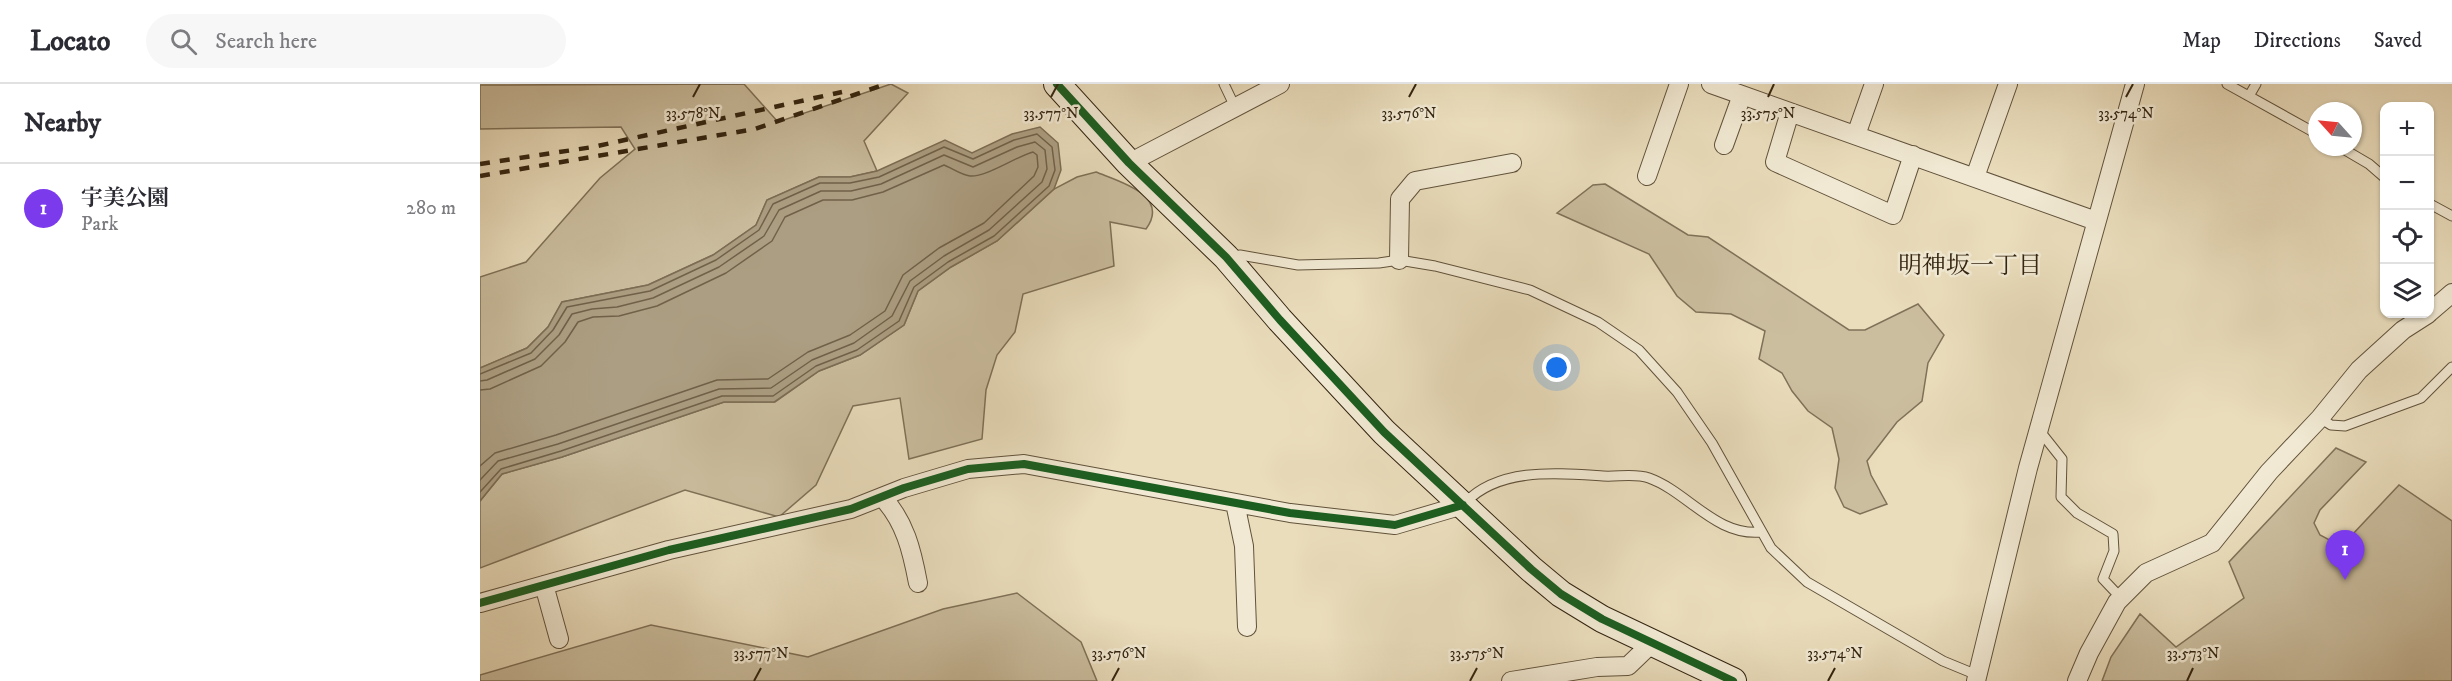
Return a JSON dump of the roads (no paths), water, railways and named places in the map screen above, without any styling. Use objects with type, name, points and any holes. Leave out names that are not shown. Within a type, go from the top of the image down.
[{"type":"street","points":[[1057,84],[1129,163],[1226,257],[1280,320],[1384,432],[1561,594],[1602,620],[1734,681]]},
{"type":"street","points":[[1129,163],[1280,84]]},
{"type":"street","points":[[1647,176],[1679,84]]},
{"type":"street","points":[[1711,84],[1747,92],[1790,111],[2096,221]]},
{"type":"street","points":[[1856,135],[1874,84]]},
{"type":"street","points":[[1975,177],[2008,84]]},
{"type":"street","points":[[1977,678],[2039,430],[2134,84]]},
{"type":"street","points":[[1724,145],[1747,92]]},
{"type":"street","points":[[1790,111],[1775,162],[1893,215],[1913,155]]},
{"type":"street","points":[[1399,260],[1400,200],[1415,181],[1512,163]]},
{"type":"street","points":[[2434,308],[2452,293]]},
{"type":"street","points":[[2077,681],[2089,653],[2121,598],[2146,573],[2212,543],[2269,472],[2320,418],[2359,370],[2403,330],[2421,318]]},
{"type":"street","points":[[480,603],[669,550],[851,509],[904,488],[968,469],[1024,465],[1290,513],[1395,525],[1463,505]]},
{"type":"street","points":[[882,497],[894,509],[912,548],[918,583]]},
{"type":"street","points":[[1235,503],[1244,546],[1247,627]]},
{"type":"street","points":[[544,585],[559,639]]},
{"type":"street","points":[[1511,681],[1597,668],[1628,666],[1652,643]]},
{"type":"lane","points":[[1224,84],[1235,107]]},
{"type":"lane","points":[[2227,84],[2308,129]]},
{"type":"lane","points":[[2248,96],[2256,84]]},
{"type":"lane","points":[[2355,156],[2380,173]]},
{"type":"lane","points":[[2434,206],[2452,216]]},
{"type":"lane","points":[[1226,257],[1240,255],[1298,265],[1379,263],[1399,260],[1436,266],[1530,290],[1598,322],[1639,350],[1677,392],[1712,443],[1771,548],[1808,582],[1943,661],[1977,678]]},
{"type":"lane","points":[[2320,418],[2331,425],[2345,426],[2421,398],[2452,367]]},
{"type":"lane","points":[[2039,430],[2062,459],[2061,497],[2077,513],[2113,534],[2114,551],[2103,579],[2121,598]]},
{"type":"lane","points":[[1463,505],[1474,493],[1497,483],[1524,476],[1563,472],[1606,476],[1627,475],[1648,478],[1733,529],[1751,533],[1762,532]]},
{"type":"water","points":[[1040,127],[1058,143],[1061,170],[1054,189],[997,241],[951,267],[918,291],[904,325],[860,355],[819,371],[774,402],[724,402],[562,457],[502,474],[480,501],[480,368],[527,348],[548,327],[562,302],[648,285],[713,255],[756,225],[767,200],[819,177],[850,177],[877,171],[945,140],[972,153],[1012,134]]},
{"type":"railway","points":[[480,176],[755,129],[886,84]]},
{"type":"railway","points":[[480,164],[593,147],[842,92]]},
{"type":"place","name":"宇美公園","points":[[2345,580]]},
{"type":"district","name":"明神坂一丁目","points":[[1970,266]]}]
